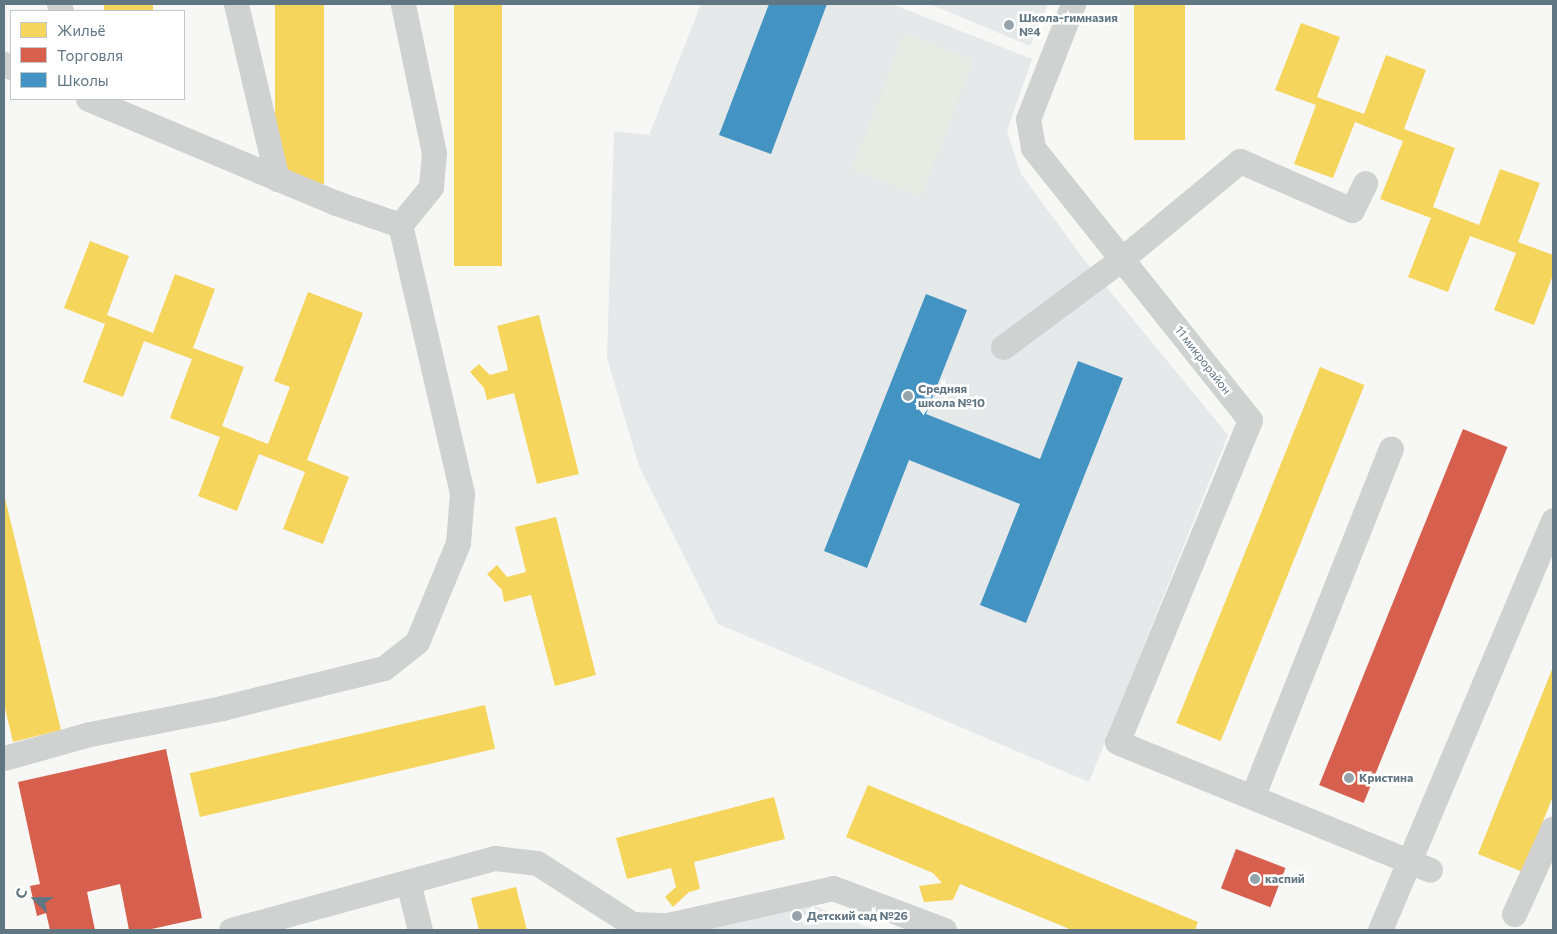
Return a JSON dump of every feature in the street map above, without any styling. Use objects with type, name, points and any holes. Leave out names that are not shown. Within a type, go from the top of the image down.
[{"type":"lane","points":[[236,4],[278,179]]},
{"type":"lane","points":[[400,225],[431,187],[434,152],[403,4]]},
{"type":"lane","name":"11 микрорайон","points":[[1072,4],[1028,119],[1033,148],[1123,258],[1250,420],[1117,742],[1253,795]]},
{"type":"lane","points":[[90,100],[278,179],[400,225]]},
{"type":"lane","points":[[1003,347],[1123,258],[1240,162],[1352,210],[1365,183]]},
{"type":"lane","points":[[4,758],[90,734],[222,708],[384,668],[416,642],[458,543],[462,493],[400,225]]},
{"type":"lane","points":[[1391,449],[1253,795],[1420,866]]},
{"type":"lane","points":[[1380,930],[1420,866],[1553,520]]},
{"type":"lane","points":[[1514,914],[1553,828]]},
{"type":"lane","points":[[233,930],[495,858],[538,863],[632,924],[668,925],[833,888],[944,930]]},
{"type":"lane","points":[[408,882],[420,930]]},
{"type":"shaded area","name":"Средняя школа №10","points":[[701,4],[892,4],[1032,59],[1007,131],[1021,174],[1086,262],[1228,435],[1089,782],[718,624],[639,466],[607,358],[614,131],[649,135]]},
{"type":"shaded area","name":"Школа-гимназия №4","points":[[930,4],[1048,4],[1030,46]]},
{"type":"shaded area","points":[[904,33],[974,60],[922,196],[852,169]]},
{"type":"shaded area","name":"Детский сад №26","points":[[808,903],[875,930],[698,930]]},
{"type":"building: Жильё","points":[[104,4],[153,4],[153,10],[104,10]]},
{"type":"building: Жильё","points":[[275,4],[324,4],[324,184],[275,184]]},
{"type":"building: Жильё","points":[[454,4],[502,4],[502,266],[454,266]]},
{"type":"building: Жильё","points":[[1134,4],[1185,4],[1185,140],[1134,140]]},
{"type":"building: Жильё","points":[[1301,23],[1340,37],[1317,97],[1364,114],[1386,55],[1426,70],[1404,129],[1455,148],[1433,207],[1479,225],[1500,169],[1540,183],[1518,242],[1553,255],[1553,275],[1534,325],[1494,310],[1516,253],[1470,236],[1448,292],[1408,277],[1431,218],[1380,199],[1403,141],[1355,122],[1333,178],[1294,164],[1316,105],[1275,90]]},
{"type":"building: Жильё","points":[[90,241],[129,256],[107,315],[153,333],[175,274],[215,289],[193,348],[244,367],[222,426],[268,444],[290,387],[274,381],[308,292],[363,313],[307,460],[349,477],[323,544],[283,529],[305,472],[259,454],[237,511],[198,496],[220,437],[170,418],[192,359],[144,341],[123,397],[83,382],[105,324],[64,308]]},
{"type":"building: Жильё","points":[[539,315],[579,474],[537,484],[514,393],[487,400],[484,388],[470,372],[479,364],[490,375],[508,370],[497,326]]},
{"type":"building: Жильё","points":[[1320,367],[1365,385],[1221,741],[1176,723]]},
{"type":"building: Жильё","points":[[4,494],[61,730],[13,742],[4,704]]},
{"type":"building: Жильё","points":[[556,517],[596,675],[555,686],[531,595],[504,602],[502,590],[487,574],[497,565],[507,577],[526,572],[515,527]]},
{"type":"building: Жильё","points":[[1553,667],[1553,796],[1523,872],[1478,854]]},
{"type":"building: Жильё","points":[[485,705],[495,749],[200,817],[190,773]]},
{"type":"building: Жильё","points":[[868,785],[1198,922],[1195,930],[1072,930],[960,884],[953,900],[924,902],[919,886],[942,883],[933,873],[846,837]]},
{"type":"building: Жильё","points":[[774,797],[785,839],[694,862],[700,889],[689,892],[673,907],[665,897],[676,887],[671,868],[627,879],[616,838]]},
{"type":"building: Жильё","points":[[516,887],[527,930],[479,930],[471,898]]},
{"type":"building: Торговля","points":[[1463,429],[1508,447],[1364,803],[1319,785]]},
{"type":"building: Торговля","points":[[166,749],[202,918],[147,930],[129,930],[120,884],[87,892],[95,930],[50,930],[46,913],[37,916],[30,886],[40,884],[18,782]]},
{"type":"building: Торговля","points":[[1236,849],[1285,868],[1270,907],[1221,888]]},
{"type":"building: Школы","points":[[769,4],[827,4],[771,154],[719,135]]},
{"type":"building: Школы","points":[[926,294],[967,310],[926,414],[1040,459],[1078,361],[1123,378],[1026,623],[980,605],[1020,504],[909,460],[867,568],[824,551]]},
{"type":"place","name":"Школа-гимназия №4","points":[[1009,25]]},
{"type":"place","name":"Средняя школа №10","points":[[908,396]]},
{"type":"place","name":"Кристина","points":[[1349,778]]},
{"type":"place","name":"каспий","points":[[1255,879]]},
{"type":"place","name":"Детский сад №26","points":[[797,916]]}]
